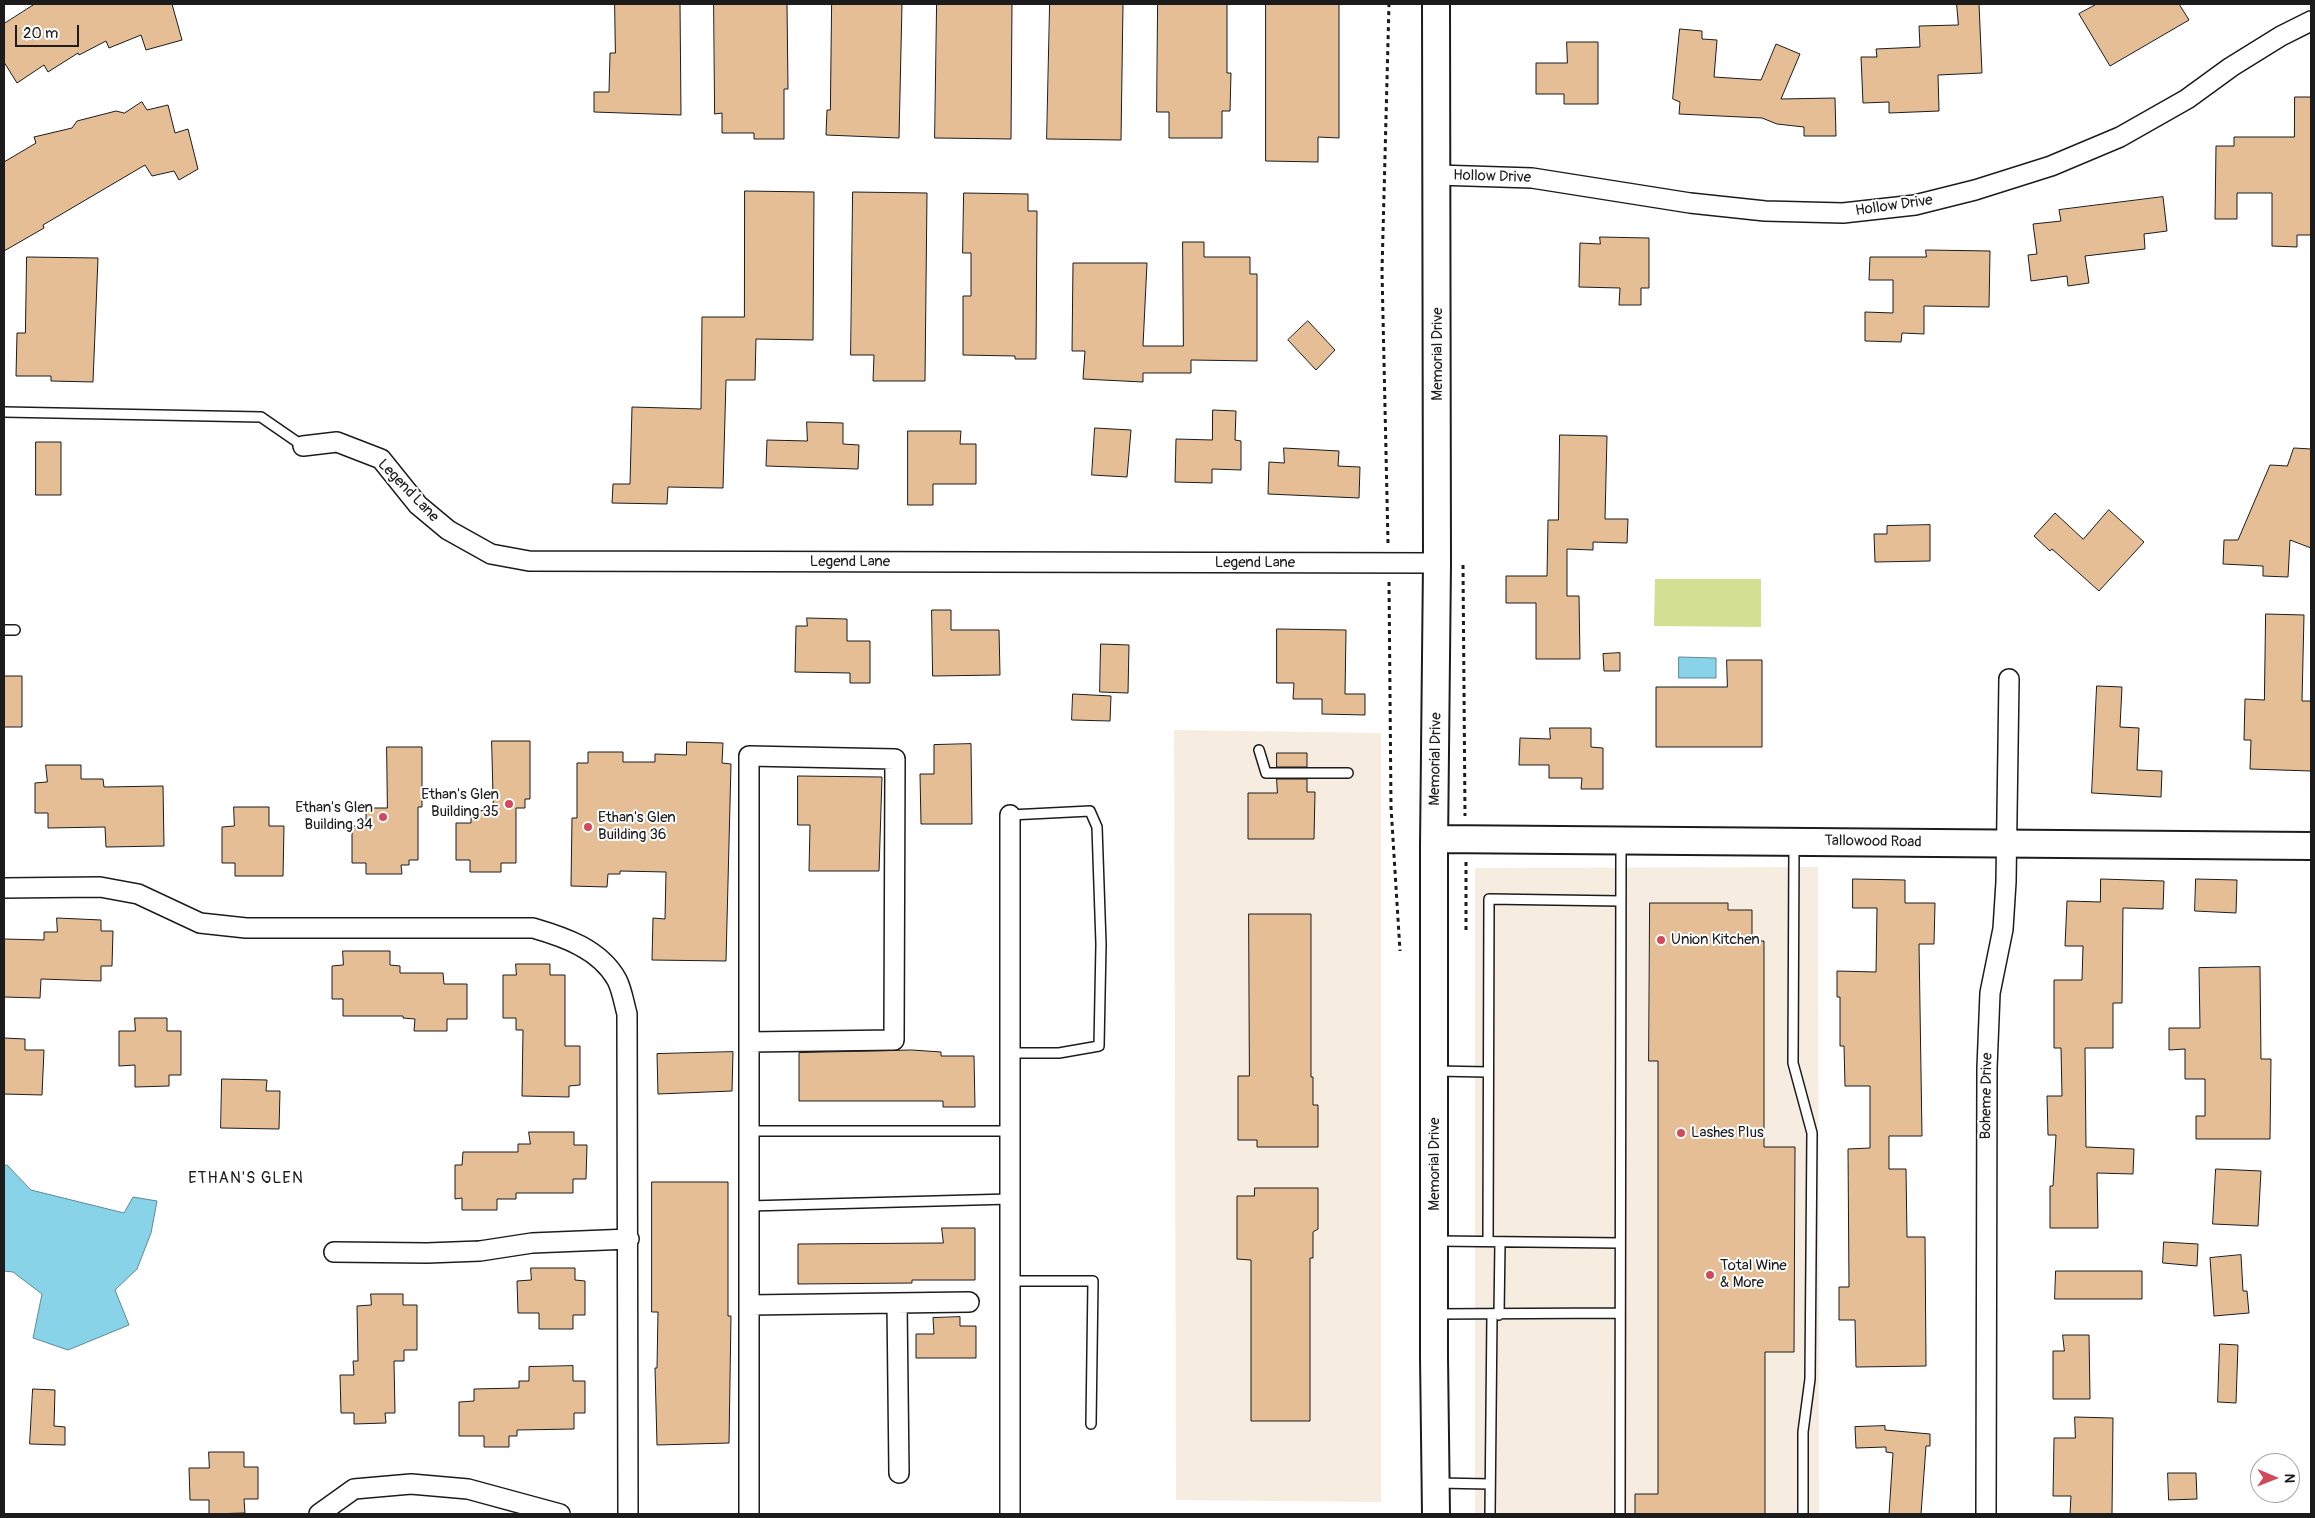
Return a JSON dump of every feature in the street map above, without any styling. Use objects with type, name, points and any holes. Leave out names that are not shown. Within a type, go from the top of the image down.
[{"type":"main road","name":"Memorial Drive","points":[[1436,4],[1438,563],[1435,839],[1434,1314],[1436,1514]]},
{"type":"main road","name":"Tallowood Road","points":[[1435,839],[1621,842],[1794,841],[2311,846]]},
{"type":"street","name":"Hollow Drive","points":[[1437,175],[1532,178],[1690,203],[1765,211],[1843,213],[1915,205],[1975,190],[2051,166],[2120,137],[2187,99],[2231,67],[2281,36],[2311,21]]},
{"type":"street","name":"Legend Lane","points":[[303,446],[337,442],[381,459],[418,506],[448,530],[491,554],[529,561],[1438,563]]},
{"type":"street","name":"Boheme Drive","points":[[1986,1514],[1987,1068],[1990,993],[2003,929],[2010,679]]},
{"type":"street","points":[[749,1042],[894,1040],[895,759],[749,756],[749,1042],[749,1514]]},
{"type":"street","points":[[1010,815],[1010,1514]]},
{"type":"street","points":[[4,888],[100,887],[138,894],[200,922],[246,928],[533,928],[564,937],[595,954],[617,980],[627,1014],[629,1239],[628,1514]]},
{"type":"street","points":[[334,1252],[427,1254],[480,1251],[532,1243],[629,1239]]},
{"type":"street","points":[[749,1305],[969,1302]]},
{"type":"street","points":[[897,1303],[899,1473]]},
{"type":"street","points":[[319,1514],[354,1489],[412,1484],[468,1489],[560,1514]]},
{"type":"lane","points":[[4,412],[261,417],[303,446]]},
{"type":"lane","points":[[4,630],[15,630]]},
{"type":"lane","points":[[1259,750],[1266,772],[1348,773]]},
{"type":"lane","points":[[1010,815],[1090,811],[1097,827],[1101,944],[1098,1046],[1060,1053],[1010,1053]]},
{"type":"lane","points":[[1794,841],[1792,1063],[1812,1133],[1810,1379],[1804,1432],[1803,1514]]},
{"type":"lane","points":[[1620,1514],[1621,842]]},
{"type":"lane","points":[[1488,1241],[1489,899],[1620,901]]},
{"type":"lane","points":[[1435,1071],[1488,1072]]},
{"type":"lane","points":[[749,1131],[1010,1131]]},
{"type":"lane","points":[[749,1206],[1010,1199]]},
{"type":"lane","points":[[1435,1241],[1620,1243]]},
{"type":"lane","points":[[1490,1514],[1495,1315],[1500,1242]]},
{"type":"lane","points":[[1010,1281],[1093,1281],[1091,1424]]},
{"type":"lane","points":[[1434,1314],[1620,1314]]},
{"type":"lane","points":[[1436,1483],[1490,1484]]},
{"type":"path","points":[[1389,4],[1382,271],[1392,665],[1392,807],[1400,950]]},
{"type":"shaded area","points":[[1174,730],[1381,733],[1381,1502],[1176,1500]]},
{"type":"shaded area","points":[[1818,867],[1819,1514],[1475,1514],[1475,868]]},
{"type":"green space","points":[[1655,579],[1761,579],[1761,627],[1654,626]]},
{"type":"water","points":[[1679,657],[1716,658],[1716,678],[1679,678]]},
{"type":"water","points":[[7,1165],[31,1190],[124,1213],[133,1197],[157,1201],[151,1233],[137,1269],[115,1290],[129,1325],[68,1350],[33,1338],[42,1294],[13,1272],[4,1271],[4,1167]]},
{"type":"building","points":[[35,4],[172,4],[182,40],[146,50],[141,35],[109,48],[106,41],[79,55],[78,53],[48,72],[44,65],[17,83],[4,62],[4,24]]},
{"type":"building","points":[[615,4],[680,4],[681,115],[594,112],[594,92],[609,92],[610,53],[615,53]]},
{"type":"building","points":[[714,4],[787,4],[788,89],[784,89],[784,139],[754,139],[754,133],[722,133],[722,113],[715,114]]},
{"type":"building","points":[[832,4],[902,4],[899,138],[826,135],[827,110],[830,110]]},
{"type":"building","points":[[937,4],[1012,4],[1011,139],[935,138]]},
{"type":"building","points":[[1050,4],[1123,4],[1121,140],[1047,139]]},
{"type":"building","points":[[1158,4],[1227,4],[1227,73],[1231,73],[1230,111],[1222,111],[1222,138],[1169,138],[1169,112],[1157,112]]},
{"type":"building","points":[[1266,4],[1339,4],[1339,138],[1318,137],[1318,162],[1266,161]]},
{"type":"building","points":[[1957,4],[1979,4],[1982,73],[1938,75],[1939,111],[1889,113],[1889,102],[1863,103],[1861,57],[1877,57],[1876,49],[1920,47],[1919,26],[1958,25]]},
{"type":"building","points":[[2097,4],[2179,4],[2189,20],[2110,66],[2079,14]]},
{"type":"building","points":[[1680,29],[1702,31],[1702,39],[1717,40],[1714,77],[1761,80],[1776,44],[1800,54],[1781,99],[1835,98],[1836,136],[1804,136],[1804,127],[1777,124],[1762,118],[1679,114],[1680,102],[1673,99]]},
{"type":"building","points":[[1567,42],[1598,42],[1598,104],[1564,104],[1564,94],[1536,94],[1536,63],[1567,63]]},
{"type":"building","points":[[2295,97],[2311,97],[2311,235],[2297,235],[2297,247],[2272,246],[2272,193],[2237,193],[2237,219],[2215,219],[2216,146],[2234,146],[2234,137],[2294,137]]},
{"type":"building","points":[[142,102],[147,110],[168,105],[175,133],[188,129],[198,169],[179,180],[174,171],[152,176],[145,165],[43,225],[44,228],[4,251],[4,162],[36,143],[34,137],[72,128],[77,121],[116,111],[124,113]]},
{"type":"building","points":[[745,191],[814,192],[813,340],[756,339],[755,380],[726,380],[723,488],[668,487],[667,504],[612,503],[613,484],[630,484],[632,407],[701,409],[702,317],[744,317]]},
{"type":"building","points":[[853,192],[927,193],[925,381],[873,381],[874,355],[851,355]]},
{"type":"building","points":[[964,193],[1028,194],[1028,211],[1037,211],[1036,359],[1015,359],[1015,356],[963,355],[963,296],[971,296],[971,253],[963,253]]},
{"type":"building","points":[[2163,197],[2167,231],[2144,234],[2145,249],[2085,256],[2089,283],[2068,286],[2067,276],[2031,281],[2028,255],[2037,254],[2033,224],[2061,221],[2059,210]]},
{"type":"building","points":[[1600,237],[1649,238],[1649,288],[1641,288],[1641,305],[1619,305],[1620,288],[1579,287],[1580,243],[1600,244]]},
{"type":"building","points":[[1183,242],[1204,242],[1204,257],[1250,257],[1250,274],[1257,274],[1257,361],[1191,360],[1191,373],[1143,373],[1143,382],[1083,379],[1085,351],[1072,351],[1073,263],[1147,263],[1143,346],[1183,346]]},
{"type":"building","points":[[1926,250],[1990,251],[1989,307],[1924,306],[1924,334],[1902,333],[1901,342],[1865,341],[1865,312],[1893,313],[1893,280],[1869,280],[1870,257],[1926,257]]},
{"type":"building","points":[[27,257],[98,258],[93,382],[51,381],[51,376],[16,376],[17,333],[25,333]]},
{"type":"building","points":[[1308,321],[1335,350],[1316,370],[1288,340]]},
{"type":"building","points":[[1213,410],[1236,411],[1235,440],[1241,441],[1241,470],[1212,469],[1212,483],[1175,482],[1176,439],[1212,440]]},
{"type":"building","points":[[807,422],[843,423],[843,444],[859,445],[858,469],[766,466],[767,440],[807,441]]},
{"type":"building","points":[[1095,428],[1131,430],[1127,477],[1092,475]]},
{"type":"building","points":[[908,431],[961,431],[960,444],[976,444],[976,484],[933,484],[933,505],[908,505]]},
{"type":"building","points":[[1560,435],[1607,436],[1605,519],[1628,519],[1627,543],[1593,542],[1593,550],[1567,549],[1567,596],[1579,596],[1580,659],[1536,659],[1536,603],[1506,603],[1506,576],[1547,576],[1548,520],[1558,520]]},
{"type":"building","points":[[36,442],[61,442],[61,495],[36,495]]},
{"type":"building","points":[[1284,448],[1339,451],[1338,466],[1360,467],[1359,498],[1268,494],[1269,462],[1284,463]]},
{"type":"building","points":[[2294,448],[2311,449],[2311,548],[2290,540],[2288,577],[2263,576],[2263,566],[2223,564],[2224,540],[2238,540],[2270,465],[2287,466]]},
{"type":"building","points":[[2109,510],[2144,542],[2099,591],[2052,549],[2050,551],[2034,536],[2055,513],[2083,539]]},
{"type":"building","points":[[1930,525],[1930,561],[1875,562],[1874,534],[1887,534],[1887,526]]},
{"type":"building","points":[[932,610],[951,610],[951,630],[999,630],[1000,675],[933,676]]},
{"type":"building","points":[[2266,614],[2304,615],[2302,701],[2311,701],[2311,771],[2250,769],[2251,740],[2244,740],[2245,699],[2264,700]]},
{"type":"building","points":[[807,618],[847,619],[847,641],[870,641],[870,683],[850,683],[850,673],[795,672],[796,626],[807,626]]},
{"type":"building","points":[[1277,629],[1346,630],[1345,694],[1365,694],[1365,715],[1322,714],[1322,699],[1293,699],[1294,683],[1277,683]]},
{"type":"building","points":[[1101,644],[1129,645],[1128,693],[1100,692]]},
{"type":"building","points":[[1620,653],[1620,671],[1604,671],[1603,654]]},
{"type":"building","points":[[1727,660],[1762,660],[1762,747],[1656,747],[1656,687],[1727,687]]},
{"type":"building","points":[[4,676],[22,676],[22,727],[4,727]]},
{"type":"building","points":[[2097,686],[2122,687],[2120,727],[2139,728],[2137,770],[2162,771],[2161,797],[2092,793]]},
{"type":"building","points":[[1073,694],[1111,696],[1110,721],[1072,720]]},
{"type":"building","points":[[1550,728],[1591,728],[1591,747],[1603,748],[1603,789],[1581,789],[1582,778],[1549,778],[1549,765],[1519,765],[1520,738],[1550,739]]},
{"type":"building","name":"Ethan's Glen Building 35","points":[[492,741],[530,741],[530,799],[525,799],[525,808],[516,808],[516,863],[501,863],[501,872],[470,872],[470,860],[456,860],[456,823],[471,823],[471,811],[493,810]]},
{"type":"building","points":[[687,742],[723,743],[722,763],[731,764],[726,961],[652,960],[653,918],[665,919],[666,872],[620,871],[620,874],[608,874],[607,887],[571,886],[572,818],[577,818],[577,763],[588,763],[588,752],[623,752],[623,762],[655,762],[655,754],[686,755]]},
{"type":"building","points":[[971,744],[972,824],[921,824],[920,774],[934,774],[934,745]]},
{"type":"building","name":"Ethan's Glen Building 34","points":[[387,747],[422,747],[422,807],[418,807],[418,860],[409,860],[409,865],[401,865],[402,874],[366,874],[366,863],[352,863],[352,826],[366,826],[366,808],[387,808]]},
{"type":"building","points":[[1277,753],[1307,753],[1307,767],[1277,767]]},
{"type":"building","points":[[46,765],[81,765],[81,779],[103,779],[104,787],[163,786],[164,846],[106,847],[105,827],[48,828],[48,813],[35,813],[35,783],[47,782]]},
{"type":"building","points":[[798,776],[882,777],[879,871],[809,871],[810,825],[798,825]]},
{"type":"building","points":[[1277,779],[1307,779],[1307,792],[1315,792],[1314,839],[1248,839],[1248,793],[1277,793]]},
{"type":"building","points":[[234,807],[269,807],[269,826],[284,826],[283,876],[235,876],[235,863],[222,863],[222,827],[234,826]]},
{"type":"building","points":[[1853,879],[1905,880],[1905,903],[1935,903],[1934,944],[1919,944],[1922,1136],[1889,1136],[1889,1169],[1906,1169],[1907,1237],[1925,1237],[1926,1366],[1856,1367],[1855,1320],[1839,1320],[1839,1287],[1849,1287],[1848,1149],[1870,1148],[1870,1086],[1845,1086],[1844,1046],[1840,1046],[1840,997],[1837,997],[1837,971],[1876,972],[1877,908],[1853,908]]},
{"type":"building","points":[[2101,879],[2164,881],[2163,909],[2123,908],[2122,1003],[2113,1003],[2113,1048],[2085,1048],[2086,1147],[2134,1149],[2133,1174],[2097,1173],[2098,1228],[2050,1228],[2050,1186],[2053,1186],[2056,1135],[2048,1135],[2047,1096],[2062,1096],[2061,1048],[2054,1048],[2054,980],[2082,980],[2083,946],[2065,946],[2067,901],[2100,902]]},
{"type":"building","points":[[2196,879],[2237,880],[2236,913],[2195,911]]},
{"type":"building","points":[[1650,903],[1728,903],[1728,910],[1752,910],[1752,941],[1764,941],[1764,1147],[1795,1147],[1794,1352],[1765,1352],[1765,1514],[1635,1514],[1635,1494],[1658,1494],[1658,1061],[1649,1061]]},
{"type":"building","points":[[1249,914],[1311,914],[1311,1077],[1313,1077],[1313,1105],[1318,1105],[1318,1147],[1257,1147],[1257,1140],[1238,1140],[1238,1076],[1249,1076]]},
{"type":"building","points":[[57,918],[101,920],[101,931],[113,931],[112,966],[101,966],[101,981],[41,979],[40,998],[4,997],[4,939],[44,940],[44,932],[57,932]]},
{"type":"building","points":[[343,951],[390,951],[390,965],[400,966],[400,973],[443,973],[444,984],[467,984],[467,1019],[447,1019],[447,1031],[414,1031],[415,1019],[403,1018],[403,1016],[343,1016],[343,999],[332,999],[332,966],[343,965]]},
{"type":"building","points":[[516,964],[550,964],[550,975],[565,975],[565,1046],[580,1046],[580,1085],[569,1086],[569,1097],[522,1096],[523,1030],[516,1030],[516,1018],[503,1018],[503,975],[516,975]]},
{"type":"building","points":[[2260,967],[2261,1059],[2271,1059],[2270,1139],[2196,1139],[2196,1116],[2205,1116],[2205,1079],[2185,1079],[2185,1049],[2169,1050],[2169,1028],[2200,1028],[2199,968]]},
{"type":"building","points":[[135,1018],[167,1018],[167,1031],[181,1031],[181,1075],[169,1075],[169,1086],[135,1087],[135,1065],[119,1066],[119,1031],[135,1031]]},
{"type":"building","points":[[4,1038],[25,1039],[25,1050],[44,1050],[42,1095],[4,1094]]},
{"type":"building","points":[[912,1050],[941,1052],[941,1056],[974,1056],[975,1107],[943,1107],[943,1101],[799,1101],[799,1053]]},
{"type":"building","points":[[733,1052],[732,1091],[658,1094],[657,1054]]},
{"type":"building","points":[[222,1079],[267,1080],[266,1091],[280,1091],[279,1129],[221,1128]]},
{"type":"building","points":[[529,1132],[574,1132],[574,1145],[587,1145],[586,1179],[573,1179],[573,1193],[516,1193],[516,1199],[497,1199],[497,1210],[462,1210],[462,1198],[455,1199],[455,1165],[462,1165],[463,1152],[518,1152],[518,1144],[530,1144]]},
{"type":"building","points":[[2216,1169],[2261,1171],[2258,1226],[2213,1224]]},
{"type":"building","points":[[652,1182],[728,1182],[728,1316],[731,1316],[729,1443],[657,1445],[655,1368],[657,1368],[658,1312],[652,1312]]},
{"type":"building","points":[[1255,1188],[1318,1188],[1318,1229],[1313,1232],[1313,1258],[1310,1258],[1310,1421],[1251,1421],[1251,1260],[1237,1259],[1237,1196],[1254,1196]]},
{"type":"building","points":[[942,1228],[975,1228],[975,1280],[912,1280],[912,1283],[798,1284],[798,1244],[943,1243]]},
{"type":"building","points":[[2164,1242],[2198,1244],[2197,1266],[2163,1263]]},
{"type":"building","points":[[2241,1255],[2243,1291],[2247,1291],[2249,1313],[2214,1316],[2210,1258]]},
{"type":"building","points":[[531,1268],[575,1268],[575,1280],[585,1281],[585,1315],[573,1315],[573,1329],[539,1329],[539,1313],[518,1313],[517,1281],[531,1280]]},
{"type":"building","points":[[2056,1271],[2142,1271],[2142,1299],[2055,1299]]},
{"type":"building","points":[[371,1294],[403,1294],[403,1305],[417,1305],[417,1350],[404,1350],[404,1361],[394,1361],[395,1413],[385,1413],[386,1423],[354,1424],[354,1413],[341,1413],[340,1375],[354,1375],[353,1361],[358,1361],[357,1306],[371,1305]]},
{"type":"building","points":[[960,1317],[960,1326],[976,1326],[976,1358],[916,1358],[916,1334],[934,1334],[933,1318]]},
{"type":"building","points":[[2063,1335],[2089,1335],[2090,1399],[2053,1399],[2053,1351],[2064,1351]]},
{"type":"building","points":[[2220,1344],[2238,1345],[2236,1403],[2218,1402]]},
{"type":"building","points":[[573,1366],[573,1381],[585,1381],[585,1413],[574,1413],[574,1429],[517,1430],[517,1436],[509,1436],[509,1447],[484,1447],[484,1436],[459,1436],[459,1402],[474,1401],[474,1389],[519,1388],[519,1381],[529,1381],[529,1367]]},
{"type":"building","points":[[33,1389],[55,1390],[54,1426],[65,1427],[65,1445],[30,1444]]},
{"type":"building","points":[[2075,1417],[2113,1418],[2112,1514],[2070,1514],[2071,1496],[2053,1496],[2054,1438],[2075,1438]]},
{"type":"building","points":[[1885,1426],[1885,1430],[1930,1434],[1930,1446],[1926,1446],[1921,1514],[1889,1514],[1893,1453],[1886,1452],[1886,1447],[1856,1448],[1855,1427]]},
{"type":"building","points":[[209,1452],[244,1452],[244,1467],[258,1467],[258,1499],[244,1499],[245,1513],[209,1514],[209,1500],[190,1500],[189,1468],[209,1468]]},
{"type":"building","points":[[2168,1473],[2196,1473],[2197,1499],[2169,1500]]},
{"type":"place","name":"Ethan's Glen Building 35","points":[[509,804]]},
{"type":"place","name":"Ethan's Glen Building 34","points":[[383,817]]},
{"type":"place","name":"Ethan's Glen Building 36","points":[[588,827]]},
{"type":"place","name":"Union Kitchen","points":[[1661,940]]},
{"type":"place","name":"Lashes Plus","points":[[1681,1133]]},
{"type":"place","name":"Total Wine & More","points":[[1710,1275]]},
{"type":"district","name":"ETHAN'S GLEN","points":[[246,1179]]}]
